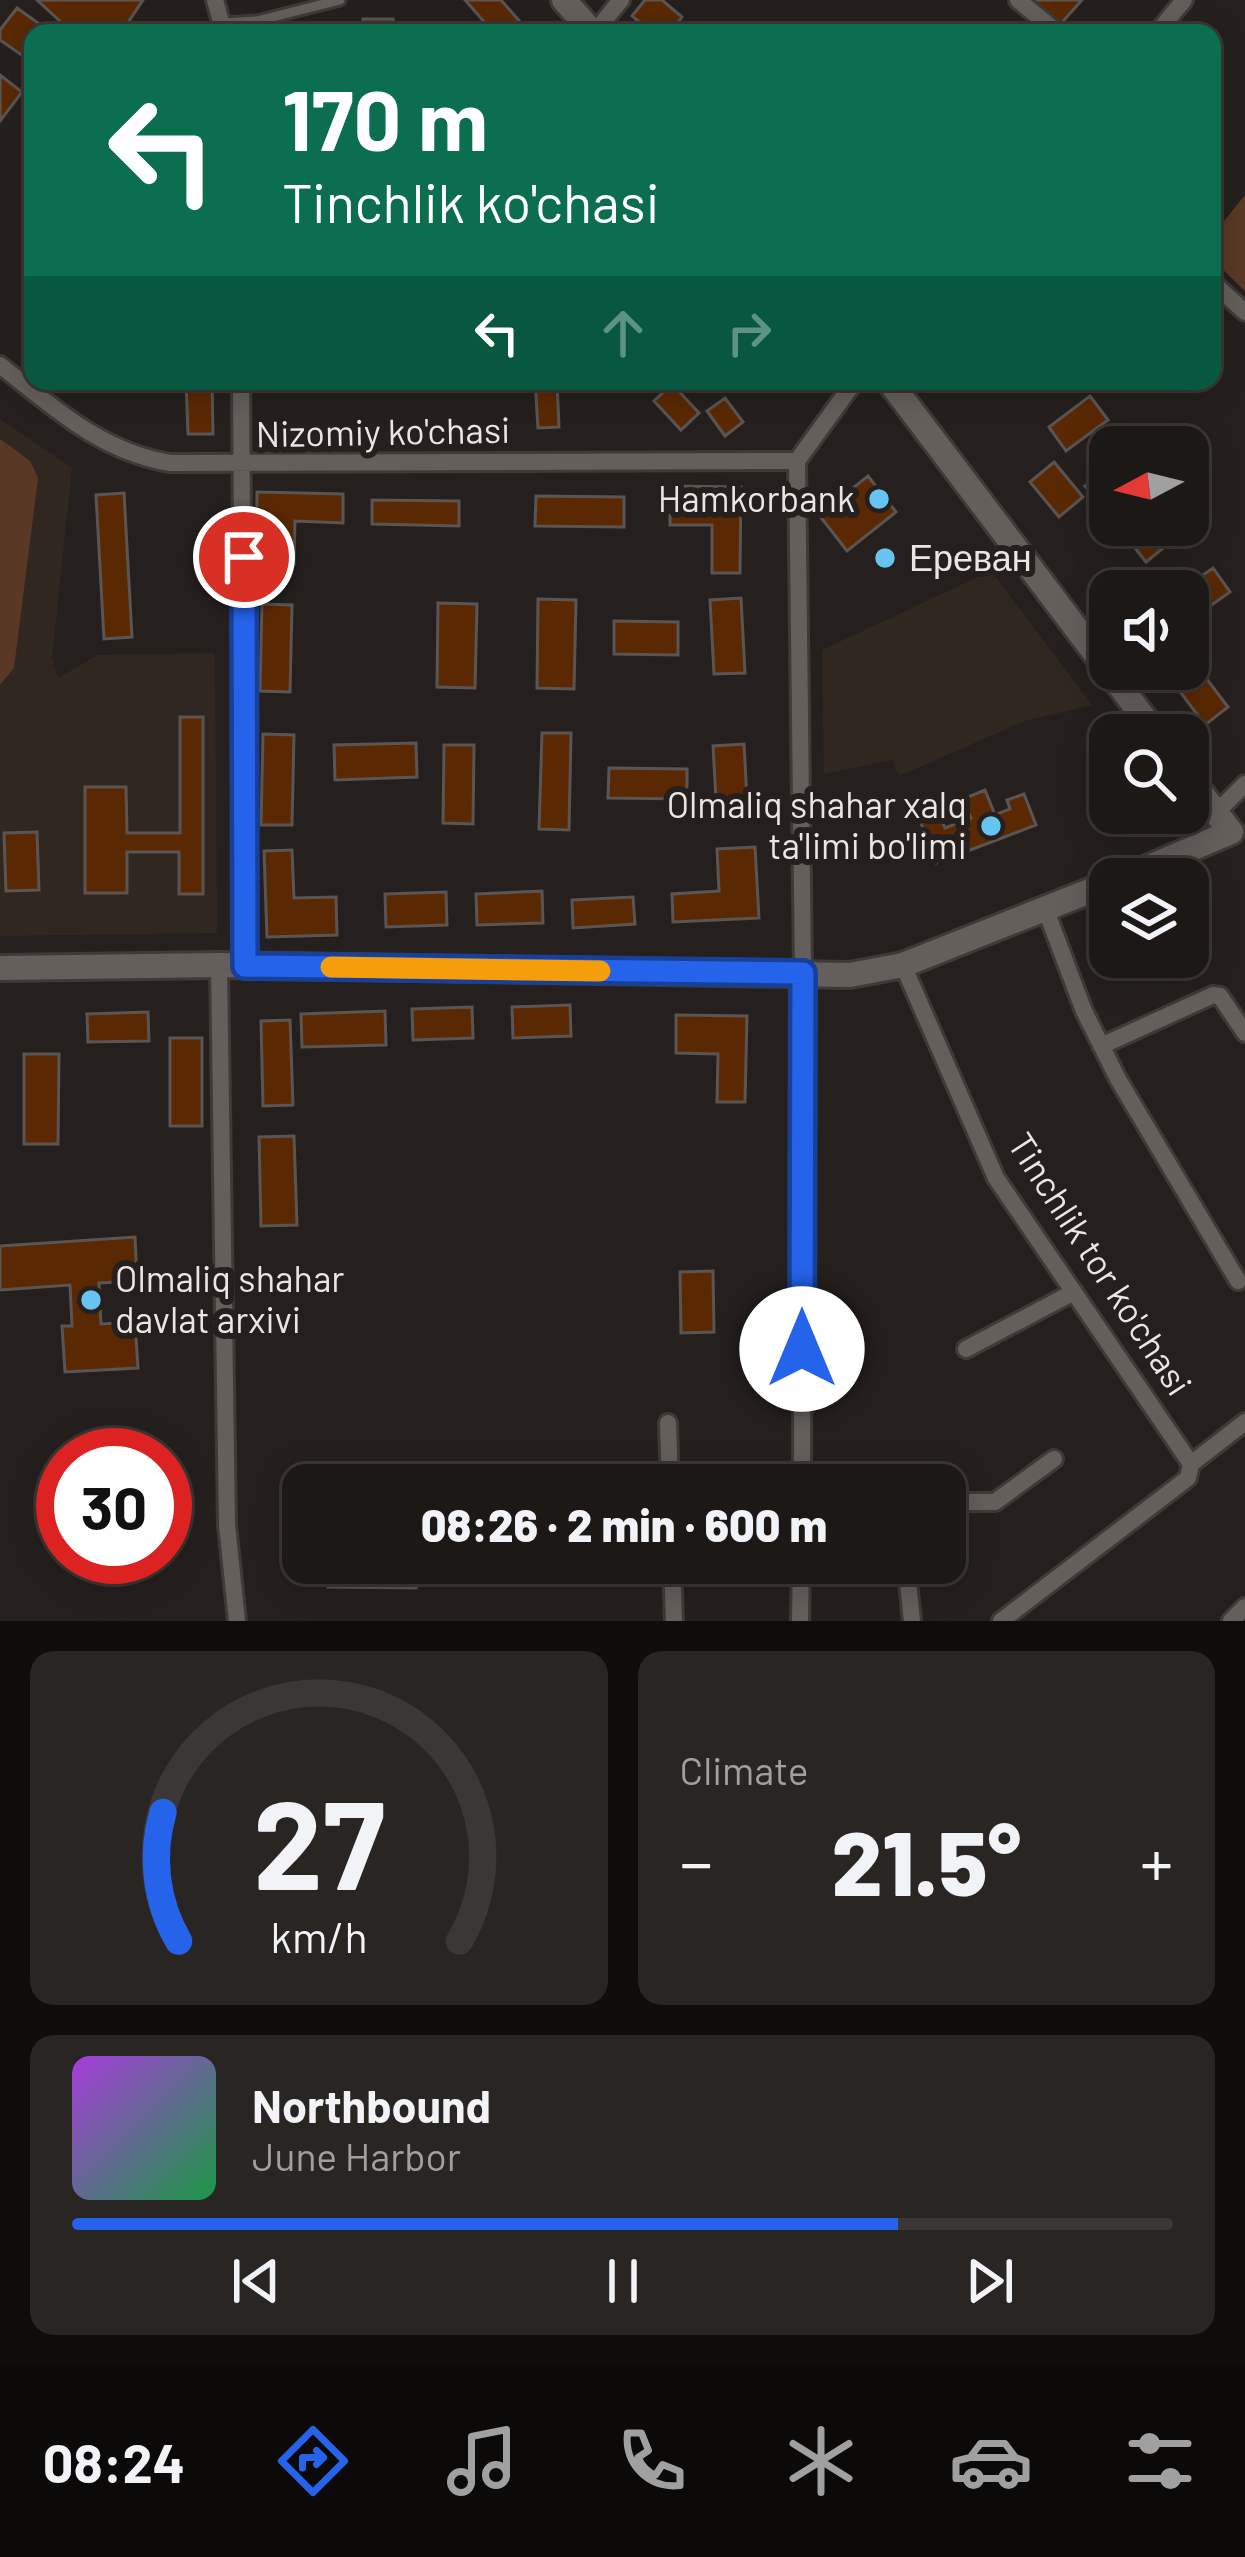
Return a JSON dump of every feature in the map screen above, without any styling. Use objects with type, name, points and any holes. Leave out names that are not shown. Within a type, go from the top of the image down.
[{"type":"main road","points":[[564,0],[586,24]]},
{"type":"main road","points":[[897,390],[1141,714]]},
{"type":"main road","points":[[1159,858],[1224,822],[1209,803]]},
{"type":"main road","points":[[0,968],[219,965],[850,975],[903,965],[1089,891]]},
{"type":"street","points":[[601,24],[621,0]]},
{"type":"street","points":[[1018,0],[1047,24]]},
{"type":"street","points":[[1164,24],[1184,0]]},
{"type":"street","points":[[1221,290],[1245,312]]},
{"type":"street","name":"Nizomiy ko'chasi","points":[[0,365],[24,384]]},
{"type":"street","name":"Nizomiy ko'chasi","points":[[32,390],[92,436],[141,458],[244,466],[796,461]]},
{"type":"street","points":[[241,390],[245,966]]},
{"type":"street","points":[[802,1464],[803,973],[796,461],[848,390]]},
{"type":"street","points":[[1224,822],[1245,784]]},
{"type":"street","points":[[1045,908],[1101,1046],[1238,1281]]},
{"type":"street","points":[[219,965],[227,1525],[237,1621]]},
{"type":"street","name":"Tinchlik tor ko'chasi","points":[[903,965],[996,1178],[1191,1464]]},
{"type":"street","points":[[1101,1046],[1213,995],[1220,996],[1245,1033]]},
{"type":"street","points":[[966,1349],[1074,1292]]},
{"type":"street","points":[[1001,1621],[1188,1478],[1191,1464],[1245,1422]]},
{"type":"street","points":[[668,1423],[669,1464]]},
{"type":"street","points":[[966,1502],[995,1502],[1054,1459]]},
{"type":"street","points":[[673,1584],[674,1621]]},
{"type":"street","points":[[800,1621],[801,1584]]},
{"type":"street","points":[[908,1584],[912,1621]]},
{"type":"street","points":[[1231,1621],[1245,1607]]},
{"type":"lane","points":[[243,24],[340,0]]},
{"type":"shaded area","points":[[1245,195],[1245,291],[1221,268],[1221,225]]},
{"type":"shaded area","points":[[0,419],[72,468],[52,657],[58,678],[98,655],[215,653],[217,933],[0,936]]},
{"type":"shaded area","points":[[0,439],[30,461],[38,478],[14,668],[0,685]]},
{"type":"shaded area","points":[[991,571],[1092,705],[1025,721],[899,776],[892,760],[824,774],[822,650]]},
{"type":"building","points":[[37,0],[143,0],[127,24],[63,24]]},
{"type":"building","points":[[465,0],[501,0],[522,24],[486,24]]},
{"type":"building","points":[[645,0],[662,0],[682,17],[677,24],[642,24],[632,16]]},
{"type":"building","points":[[1082,0],[1061,24],[1053,24],[1029,3]]},
{"type":"building","points":[[17,8],[39,24],[24,24],[24,57],[0,40],[0,30]]},
{"type":"building","points":[[363,19],[393,19],[393,24],[363,24]]},
{"type":"building","points":[[0,75],[22,92],[0,121]]},
{"type":"building","points":[[186,390],[212,390],[213,434],[188,434]]},
{"type":"building","points":[[536,390],[557,390],[559,427],[538,428]]},
{"type":"building","points":[[666,390],[678,390],[699,413],[681,430],[654,401]]},
{"type":"building","points":[[1090,396],[1108,420],[1089,426],[1089,434],[1066,451],[1049,427]]},
{"type":"building","points":[[725,398],[743,422],[725,436],[707,411]]},
{"type":"building","points":[[1054,462],[1083,497],[1059,517],[1030,482]]},
{"type":"building","points":[[868,476],[896,512],[847,551],[819,515]]},
{"type":"building","points":[[670,486],[741,487],[740,573],[712,573],[712,525],[670,525]]},
{"type":"building","points":[[257,492],[343,494],[343,523],[295,521],[294,564],[256,563]]},
{"type":"building","points":[[124,493],[132,637],[104,639],[96,495]]},
{"type":"building","points":[[536,496],[624,497],[624,527],[535,526]]},
{"type":"building","points":[[372,500],[459,501],[459,526],[372,524]]},
{"type":"building","points":[[1133,546],[1166,546],[1146,562]]},
{"type":"building","points":[[1213,568],[1230,592],[1209,607],[1209,571]]},
{"type":"building","points":[[741,598],[745,673],[714,674],[710,600]]},
{"type":"building","points":[[538,599],[576,600],[574,689],[537,688]]},
{"type":"building","points":[[438,603],[477,604],[475,688],[437,687]]},
{"type":"building","points":[[262,604],[292,605],[290,692],[260,691]]},
{"type":"building","points":[[614,621],[678,622],[678,655],[614,654]]},
{"type":"building","points":[[1209,682],[1228,707],[1209,722],[1209,714],[1197,714],[1179,690],[1209,690]]},
{"type":"building","points":[[180,717],[203,717],[203,894],[179,894],[179,852],[127,852],[127,893],[85,893],[85,787],[126,787],[127,833],[180,833]]},
{"type":"building","points":[[542,733],[571,733],[569,830],[539,829]]},
{"type":"building","points":[[263,734],[294,735],[292,825],[261,825]]},
{"type":"building","points":[[416,743],[417,777],[335,780],[334,745]]},
{"type":"building","points":[[744,744],[748,817],[717,818],[713,746]]},
{"type":"building","points":[[444,745],[474,745],[473,824],[443,823]]},
{"type":"building","points":[[609,768],[687,769],[687,799],[608,798]]},
{"type":"building","name":"Olmaliq shahar xalq ta'limi bo'limi","points":[[985,790],[995,815],[1010,809],[1007,800],[1024,794],[1036,825],[936,863],[918,815],[937,808],[945,828],[971,818],[963,799]]},
{"type":"building","points":[[37,832],[39,890],[6,891],[4,833]]},
{"type":"building","points":[[755,847],[759,918],[673,922],[672,894],[719,891],[717,849]]},
{"type":"building","points":[[292,850],[294,898],[336,897],[337,935],[267,937],[264,851]]},
{"type":"building","points":[[542,891],[543,923],[477,925],[476,894]]},
{"type":"building","points":[[446,892],[447,925],[386,927],[385,894]]},
{"type":"building","points":[[633,897],[635,924],[573,928],[572,900]]},
{"type":"building","points":[[570,1005],[571,1036],[513,1038],[512,1007]]},
{"type":"building","points":[[472,1007],[473,1038],[413,1040],[412,1009]]},
{"type":"building","points":[[385,1011],[386,1045],[302,1047],[301,1014]]},
{"type":"building","points":[[148,1012],[149,1041],[88,1042],[87,1014]]},
{"type":"building","points":[[676,1015],[747,1016],[745,1102],[717,1102],[718,1054],[676,1053]]},
{"type":"building","points":[[290,1020],[293,1105],[263,1106],[261,1021]]},
{"type":"building","points":[[170,1038],[202,1038],[202,1126],[170,1126]]},
{"type":"building","points":[[24,1054],[59,1054],[58,1144],[24,1144]]},
{"type":"building","points":[[294,1136],[297,1225],[261,1226],[259,1137]]},
{"type":"building","points":[[135,1237],[137,1281],[99,1283],[101,1324],[135,1322],[138,1368],[65,1372],[62,1326],[72,1326],[70,1285],[0,1290],[0,1246]]},
{"type":"building","points":[[713,1271],[714,1332],[681,1333],[680,1272]]},
{"type":"building","points":[[328,1584],[416,1584],[416,1588]]},
{"type":"slow traffic","points":[[331,967],[600,971]]},
{"type":"place","name":"Hamkorbank","points":[[879,499]]},
{"type":"place","name":"Ереван","points":[[885,558]]},
{"type":"place","name":"Olmaliq shahar xalq ta'limi bo'limi","points":[[991,826]]},
{"type":"place","name":"Olmaliq shahar davlat arxivi","points":[[91,1300]]},
{"type":"route","points":[[244,557],[245,966],[803,973],[802,1349]]}]
